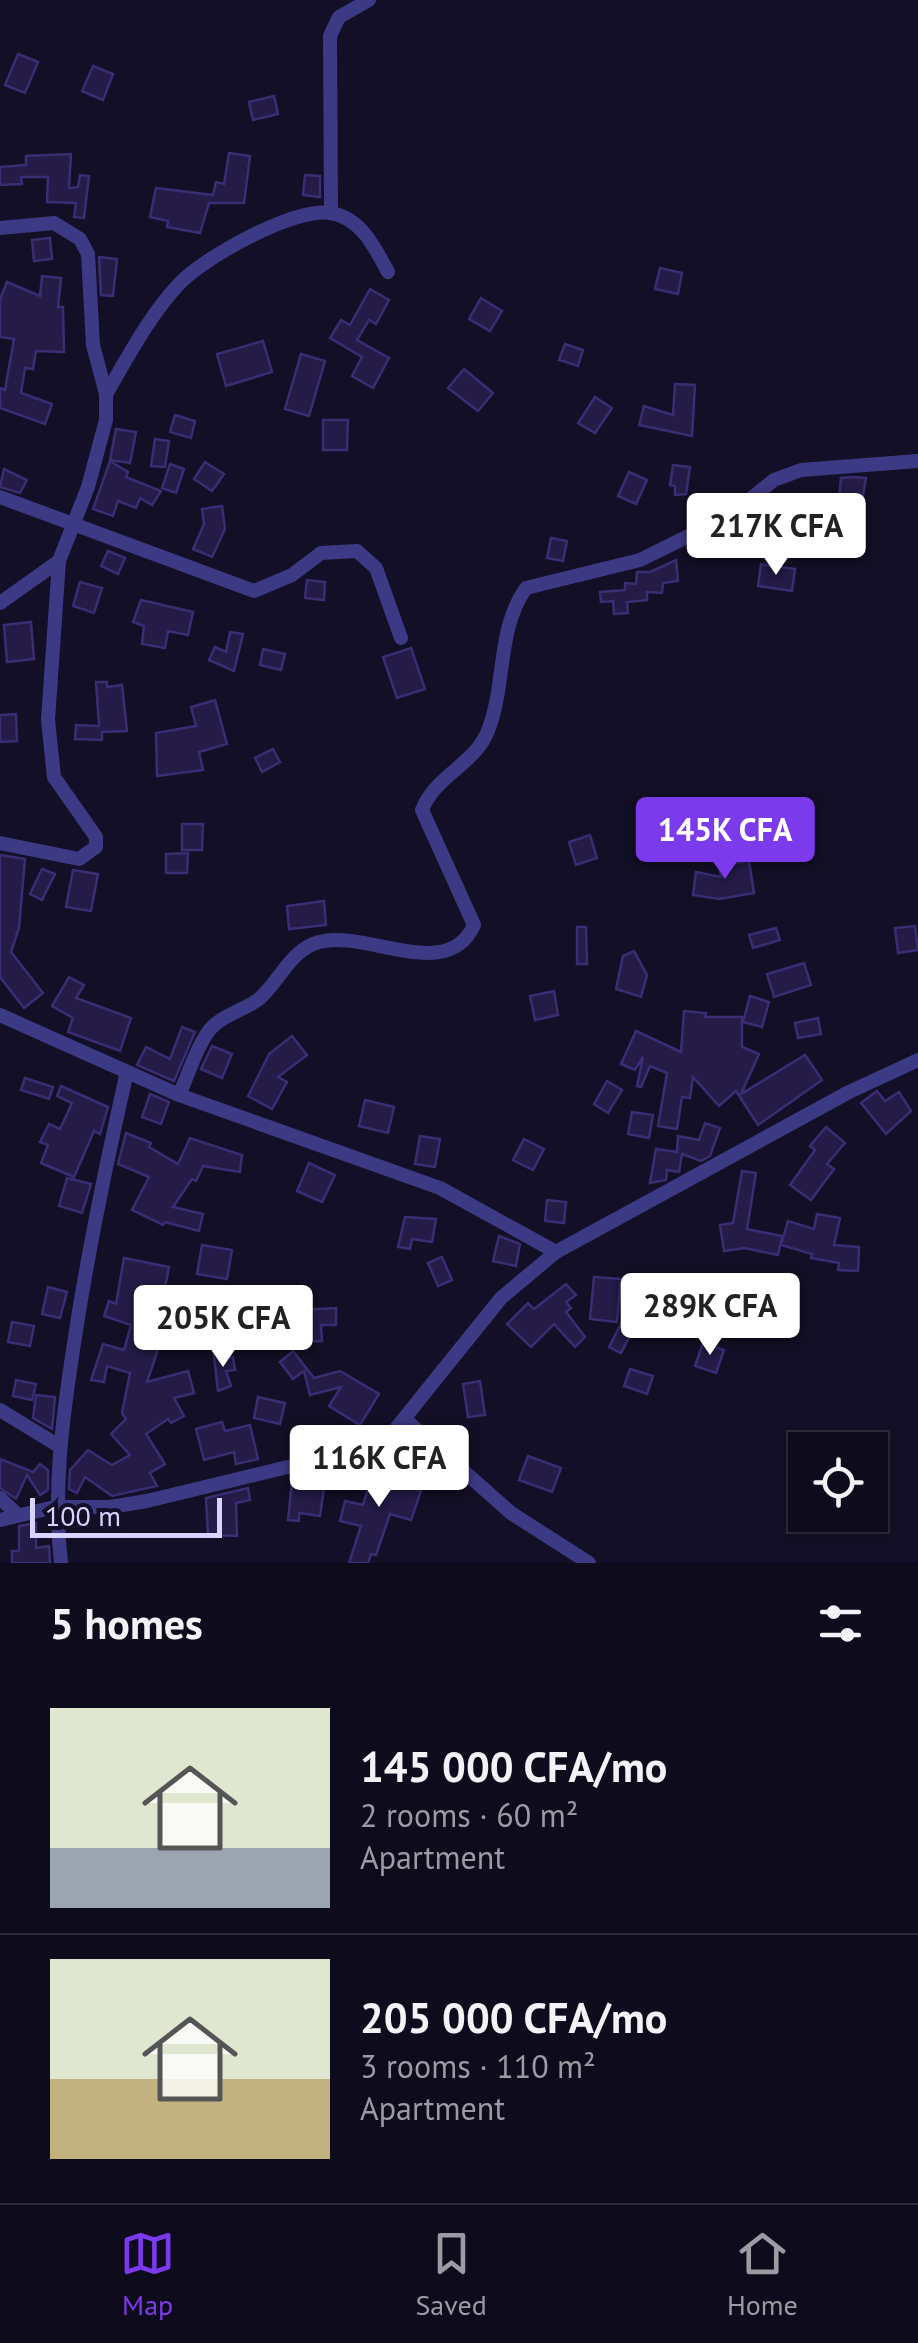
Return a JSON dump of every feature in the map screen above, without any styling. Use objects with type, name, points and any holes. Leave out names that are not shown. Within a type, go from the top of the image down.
[{"type":"street","points":[[330,213],[330,36],[340,17],[369,0]]},
{"type":"street","points":[[106,394],[152,319],[181,281],[279,222],[330,213],[366,233],[388,272]]},
{"type":"street","points":[[0,228],[54,222],[80,239],[88,254],[93,345],[106,394],[106,420],[59,561],[48,720],[54,777],[96,836],[96,847],[78,859],[0,844]]},
{"type":"street","points":[[180,1096],[208,1031],[260,998],[297,954],[317,942],[342,939],[439,954],[469,937],[474,925],[422,810],[428,794],[472,757],[489,730],[512,608],[526,588],[640,560],[729,516],[774,480],[801,470],[918,461]]},
{"type":"street","points":[[0,497],[34,508],[73,528],[254,591],[292,575],[321,553],[357,551],[376,568],[401,638]]},
{"type":"street","points":[[0,604],[59,561]]},
{"type":"street","points":[[0,1015],[180,1096],[440,1188],[556,1252]]},
{"type":"street","points":[[0,1520],[55,1508],[110,1507],[147,1501],[354,1451],[407,1421],[500,1298],[556,1252],[850,1092],[918,1060]]},
{"type":"street","points":[[60,1563],[55,1508],[59,1446],[88,1252],[127,1072]]},
{"type":"street","points":[[0,1410],[59,1446]]},
{"type":"street","points":[[407,1421],[511,1513],[589,1563]]},
{"type":"street","points":[[0,1498],[18,1515]]},
{"type":"building","points":[[18,54],[38,62],[25,93],[5,85]]},
{"type":"building","points":[[93,66],[113,74],[103,100],[82,91]]},
{"type":"building","points":[[274,96],[278,114],[253,120],[249,102]]},
{"type":"building","points":[[229,153],[250,156],[244,203],[209,203],[200,233],[167,227],[168,221],[150,217],[156,188],[213,195],[216,182],[224,184]]},
{"type":"building","points":[[71,154],[69,188],[78,187],[80,175],[89,176],[84,218],[74,217],[76,203],[47,202],[48,177],[21,177],[22,184],[0,185],[0,167],[26,165],[26,156]]},
{"type":"building","points":[[305,175],[320,176],[320,197],[303,195]]},
{"type":"building","points":[[50,238],[52,259],[34,261],[32,240]]},
{"type":"building","points":[[99,257],[117,259],[113,296],[101,295]]},
{"type":"building","points":[[660,268],[682,273],[678,294],[655,289]]},
{"type":"building","points":[[42,276],[61,278],[58,307],[63,307],[64,352],[36,351],[33,369],[25,368],[21,393],[52,404],[45,424],[0,408],[0,388],[5,390],[14,339],[0,337],[0,299],[7,282],[40,296]]},
{"type":"building","points":[[370,289],[389,300],[376,324],[369,320],[357,340],[389,358],[373,388],[352,376],[362,357],[330,338],[341,320],[350,325]]},
{"type":"building","points":[[481,298],[502,311],[490,331],[469,319]]},
{"type":"building","points":[[263,341],[272,372],[226,386],[217,354]]},
{"type":"building","points":[[565,344],[583,350],[578,366],[559,360]]},
{"type":"building","points":[[301,354],[325,361],[309,416],[285,409]]},
{"type":"building","points":[[464,369],[493,393],[478,411],[448,388]]},
{"type":"building","points":[[675,384],[695,385],[692,436],[639,425],[644,406],[673,415]]},
{"type":"building","points":[[595,397],[612,408],[595,433],[578,423]]},
{"type":"building","points":[[175,415],[195,421],[191,438],[170,432]]},
{"type":"building","points":[[323,420],[348,420],[347,450],[323,450]]},
{"type":"building","points":[[116,429],[136,432],[130,463],[110,460]]},
{"type":"building","points":[[155,439],[169,441],[165,467],[151,466]]},
{"type":"building","points":[[110,461],[128,472],[126,477],[161,491],[152,505],[140,498],[136,508],[118,501],[113,516],[93,509]]},
{"type":"building","points":[[205,462],[224,474],[212,491],[194,479]]},
{"type":"building","points":[[170,464],[184,469],[176,493],[162,488]]},
{"type":"building","points":[[673,465],[690,467],[686,494],[675,495],[675,486],[670,485]]},
{"type":"building","points":[[4,469],[27,480],[20,493],[0,487]]},
{"type":"building","points":[[629,472],[647,480],[636,504],[618,496]]},
{"type":"building","points":[[841,478],[866,478],[862,501],[839,498]]},
{"type":"building","points":[[767,499],[775,499],[776,511],[801,512],[800,536],[767,539],[766,527],[749,530],[747,515],[764,508]]},
{"type":"building","points":[[222,506],[225,529],[212,557],[193,549],[204,524],[202,509]]},
{"type":"building","points":[[551,538],[567,541],[563,561],[547,558]]},
{"type":"building","points":[[108,551],[125,558],[118,574],[101,566]]},
{"type":"building","points":[[676,560],[678,581],[663,583],[662,593],[647,592],[647,600],[627,602],[628,613],[614,614],[613,601],[601,602],[600,592],[625,590],[625,583],[636,584],[637,572],[650,572]]},
{"type":"building","points":[[761,564],[795,569],[792,591],[758,586]]},
{"type":"building","points":[[307,580],[325,582],[324,600],[305,598]]},
{"type":"building","points":[[80,582],[102,588],[94,613],[73,606]]},
{"type":"building","points":[[141,600],[193,612],[188,635],[168,631],[165,648],[142,644],[144,626],[133,622]]},
{"type":"building","points":[[31,622],[34,659],[7,662],[4,625]]},
{"type":"building","points":[[230,632],[243,634],[234,671],[209,660],[215,647],[226,652]]},
{"type":"building","points":[[411,648],[425,689],[397,698],[383,657]]},
{"type":"building","points":[[263,649],[285,654],[281,670],[260,665]]},
{"type":"building","points":[[96,682],[107,682],[107,687],[122,685],[127,731],[102,732],[102,740],[75,739],[76,725],[99,726]]},
{"type":"building","points":[[215,700],[227,744],[199,752],[203,770],[157,776],[156,733],[196,726],[191,707]]},
{"type":"building","points":[[16,714],[17,741],[0,742],[0,715]]},
{"type":"building","points":[[273,749],[280,762],[262,772],[255,758]]},
{"type":"building","points":[[182,824],[203,824],[202,850],[182,850]]},
{"type":"building","points":[[590,835],[597,858],[576,865],[569,842]]},
{"type":"building","points":[[188,853],[187,873],[166,873],[166,854]]},
{"type":"building","points":[[0,855],[25,859],[19,928],[11,952],[43,993],[24,1008],[0,977]]},
{"type":"building","points":[[749,861],[754,893],[719,899],[693,895],[696,872],[721,877],[719,866]]},
{"type":"building","points":[[42,869],[55,874],[42,900],[30,894]]},
{"type":"building","points":[[73,870],[98,874],[91,911],[66,907]]},
{"type":"building","points":[[324,901],[326,925],[289,929],[287,906]]},
{"type":"building","points":[[915,926],[918,950],[898,953],[895,928]]},
{"type":"building","points":[[577,927],[586,927],[587,964],[577,964]]},
{"type":"building","points":[[776,928],[780,940],[753,948],[749,935]]},
{"type":"building","points":[[634,951],[647,975],[641,997],[616,989],[623,956]]},
{"type":"building","points":[[804,963],[811,985],[774,997],[767,974]]},
{"type":"building","points":[[69,977],[84,985],[76,998],[131,1018],[120,1051],[68,1032],[73,1018],[52,1006]]},
{"type":"building","points":[[554,991],[558,1015],[535,1020],[530,996]]},
{"type":"building","points":[[750,996],[769,1002],[762,1027],[743,1022]]},
{"type":"building","points":[[684,1011],[706,1013],[705,1017],[742,1017],[742,1047],[759,1054],[741,1094],[805,1055],[822,1080],[758,1125],[736,1091],[719,1106],[693,1077],[690,1098],[682,1097],[677,1129],[658,1126],[667,1073],[650,1066],[641,1087],[637,1086],[643,1057],[635,1070],[621,1064],[636,1031],[681,1052]]},
{"type":"building","points":[[818,1018],[821,1034],[798,1038],[795,1023]]},
{"type":"building","points":[[182,1027],[195,1032],[174,1081],[137,1065],[146,1047],[170,1059]]},
{"type":"building","points":[[292,1036],[307,1055],[278,1077],[287,1082],[272,1109],[248,1096],[269,1054]]},
{"type":"building","points":[[212,1046],[232,1054],[222,1078],[201,1069]]},
{"type":"building","points":[[25,1078],[53,1087],[49,1099],[21,1090]]},
{"type":"building","points":[[607,1081],[622,1090],[608,1113],[594,1104]]},
{"type":"building","points":[[61,1086],[108,1107],[100,1134],[94,1131],[74,1177],[41,1163],[48,1145],[40,1142],[49,1124],[60,1129],[72,1103],[57,1096]]},
{"type":"building","points":[[877,1091],[885,1101],[899,1092],[911,1111],[886,1134],[861,1103]]},
{"type":"building","points":[[150,1094],[169,1102],[161,1124],[142,1117]]},
{"type":"building","points":[[365,1100],[394,1107],[388,1133],[359,1126]]},
{"type":"building","points":[[632,1112],[653,1115],[649,1138],[628,1134]]},
{"type":"building","points":[[705,1123],[720,1128],[710,1156],[701,1161],[682,1154],[679,1172],[667,1170],[666,1180],[650,1183],[656,1149],[677,1152],[678,1136],[699,1140]]},
{"type":"building","points":[[826,1127],[845,1143],[827,1164],[834,1169],[811,1200],[790,1185],[815,1150],[810,1146]]},
{"type":"building","points":[[126,1133],[151,1143],[149,1147],[178,1164],[190,1138],[242,1155],[240,1172],[203,1166],[196,1181],[192,1179],[173,1207],[203,1214],[199,1231],[165,1222],[163,1225],[132,1210],[149,1177],[118,1164]]},
{"type":"building","points":[[420,1136],[440,1139],[435,1167],[415,1164]]},
{"type":"building","points":[[524,1139],[544,1149],[533,1170],[513,1160]]},
{"type":"building","points":[[309,1163],[335,1175],[322,1202],[297,1191]]},
{"type":"building","points":[[742,1171],[756,1173],[747,1229],[782,1236],[778,1255],[744,1248],[724,1251],[720,1225],[733,1223]]},
{"type":"building","points":[[67,1178],[91,1184],[82,1213],[59,1206]]},
{"type":"building","points":[[547,1200],[566,1202],[564,1223],[545,1221]]},
{"type":"building","points":[[817,1214],[840,1218],[834,1245],[859,1247],[858,1271],[838,1270],[839,1263],[811,1258],[812,1254],[781,1245],[788,1221],[814,1229]]},
{"type":"building","points":[[405,1217],[436,1219],[432,1242],[412,1239],[410,1249],[398,1247]]},
{"type":"building","points":[[499,1236],[520,1244],[516,1266],[493,1261]]},
{"type":"building","points":[[202,1245],[232,1250],[227,1279],[197,1274]]},
{"type":"building","points":[[442,1257],[452,1280],[438,1286],[428,1263]]},
{"type":"building","points":[[124,1258],[169,1267],[164,1293],[169,1294],[163,1319],[168,1320],[147,1382],[188,1371],[194,1393],[174,1398],[184,1416],[171,1423],[168,1419],[146,1434],[165,1464],[150,1473],[157,1486],[112,1496],[85,1477],[77,1493],[69,1489],[70,1470],[88,1450],[112,1465],[130,1455],[111,1434],[126,1419],[122,1413],[130,1373],[107,1366],[104,1382],[91,1380],[103,1344],[124,1350],[131,1325],[104,1316],[109,1301],[116,1304]]},
{"type":"building","points":[[594,1277],[621,1279],[617,1322],[590,1319]]},
{"type":"building","points":[[667,1282],[681,1285],[677,1309],[663,1307]]},
{"type":"building","points":[[566,1284],[576,1295],[566,1302],[571,1308],[566,1312],[585,1337],[575,1347],[554,1324],[531,1347],[507,1324],[528,1303],[534,1309]]},
{"type":"building","points":[[48,1287],[67,1292],[60,1318],[42,1314]]},
{"type":"building","points":[[336,1308],[336,1325],[321,1325],[322,1341],[300,1342],[299,1310]]},
{"type":"building","points":[[12,1322],[34,1326],[30,1346],[8,1342]]},
{"type":"building","points":[[622,1322],[634,1328],[621,1353],[609,1347]]},
{"type":"building","points":[[703,1343],[724,1350],[716,1373],[695,1366]]},
{"type":"building","points":[[217,1347],[221,1358],[233,1357],[235,1370],[226,1371],[231,1386],[218,1391],[213,1348]]},
{"type":"building","points":[[293,1351],[314,1378],[340,1371],[379,1394],[360,1425],[329,1406],[341,1387],[310,1395],[304,1371],[293,1379],[280,1362]]},
{"type":"building","points":[[630,1369],[653,1376],[647,1394],[624,1386]]},
{"type":"building","points":[[16,1380],[36,1384],[32,1400],[13,1396]]},
{"type":"building","points":[[480,1381],[485,1415],[468,1417],[463,1384]]},
{"type":"building","points":[[36,1395],[55,1397],[52,1429],[33,1418]]},
{"type":"building","points":[[258,1397],[285,1403],[280,1424],[254,1418]]},
{"type":"building","points":[[222,1422],[225,1431],[250,1425],[258,1459],[236,1464],[234,1452],[204,1460],[196,1429]]},
{"type":"building","points":[[528,1456],[561,1468],[552,1492],[519,1480]]},
{"type":"building","points":[[0,1459],[33,1472],[40,1464],[48,1470],[48,1490],[40,1495],[27,1475],[16,1499],[0,1488]]},
{"type":"building","points":[[376,1461],[404,1473],[400,1484],[421,1491],[411,1520],[390,1514],[376,1555],[371,1554],[368,1563],[349,1563],[361,1526],[340,1521],[345,1501],[363,1505]]},
{"type":"building","points":[[292,1482],[324,1488],[320,1516],[299,1513],[299,1521],[288,1520]]},
{"type":"building","points":[[248,1488],[250,1500],[236,1503],[237,1536],[208,1535],[206,1498]]},
{"type":"building","points":[[36,1523],[36,1548],[49,1546],[50,1563],[12,1563],[12,1551],[19,1551],[19,1526]]}]
